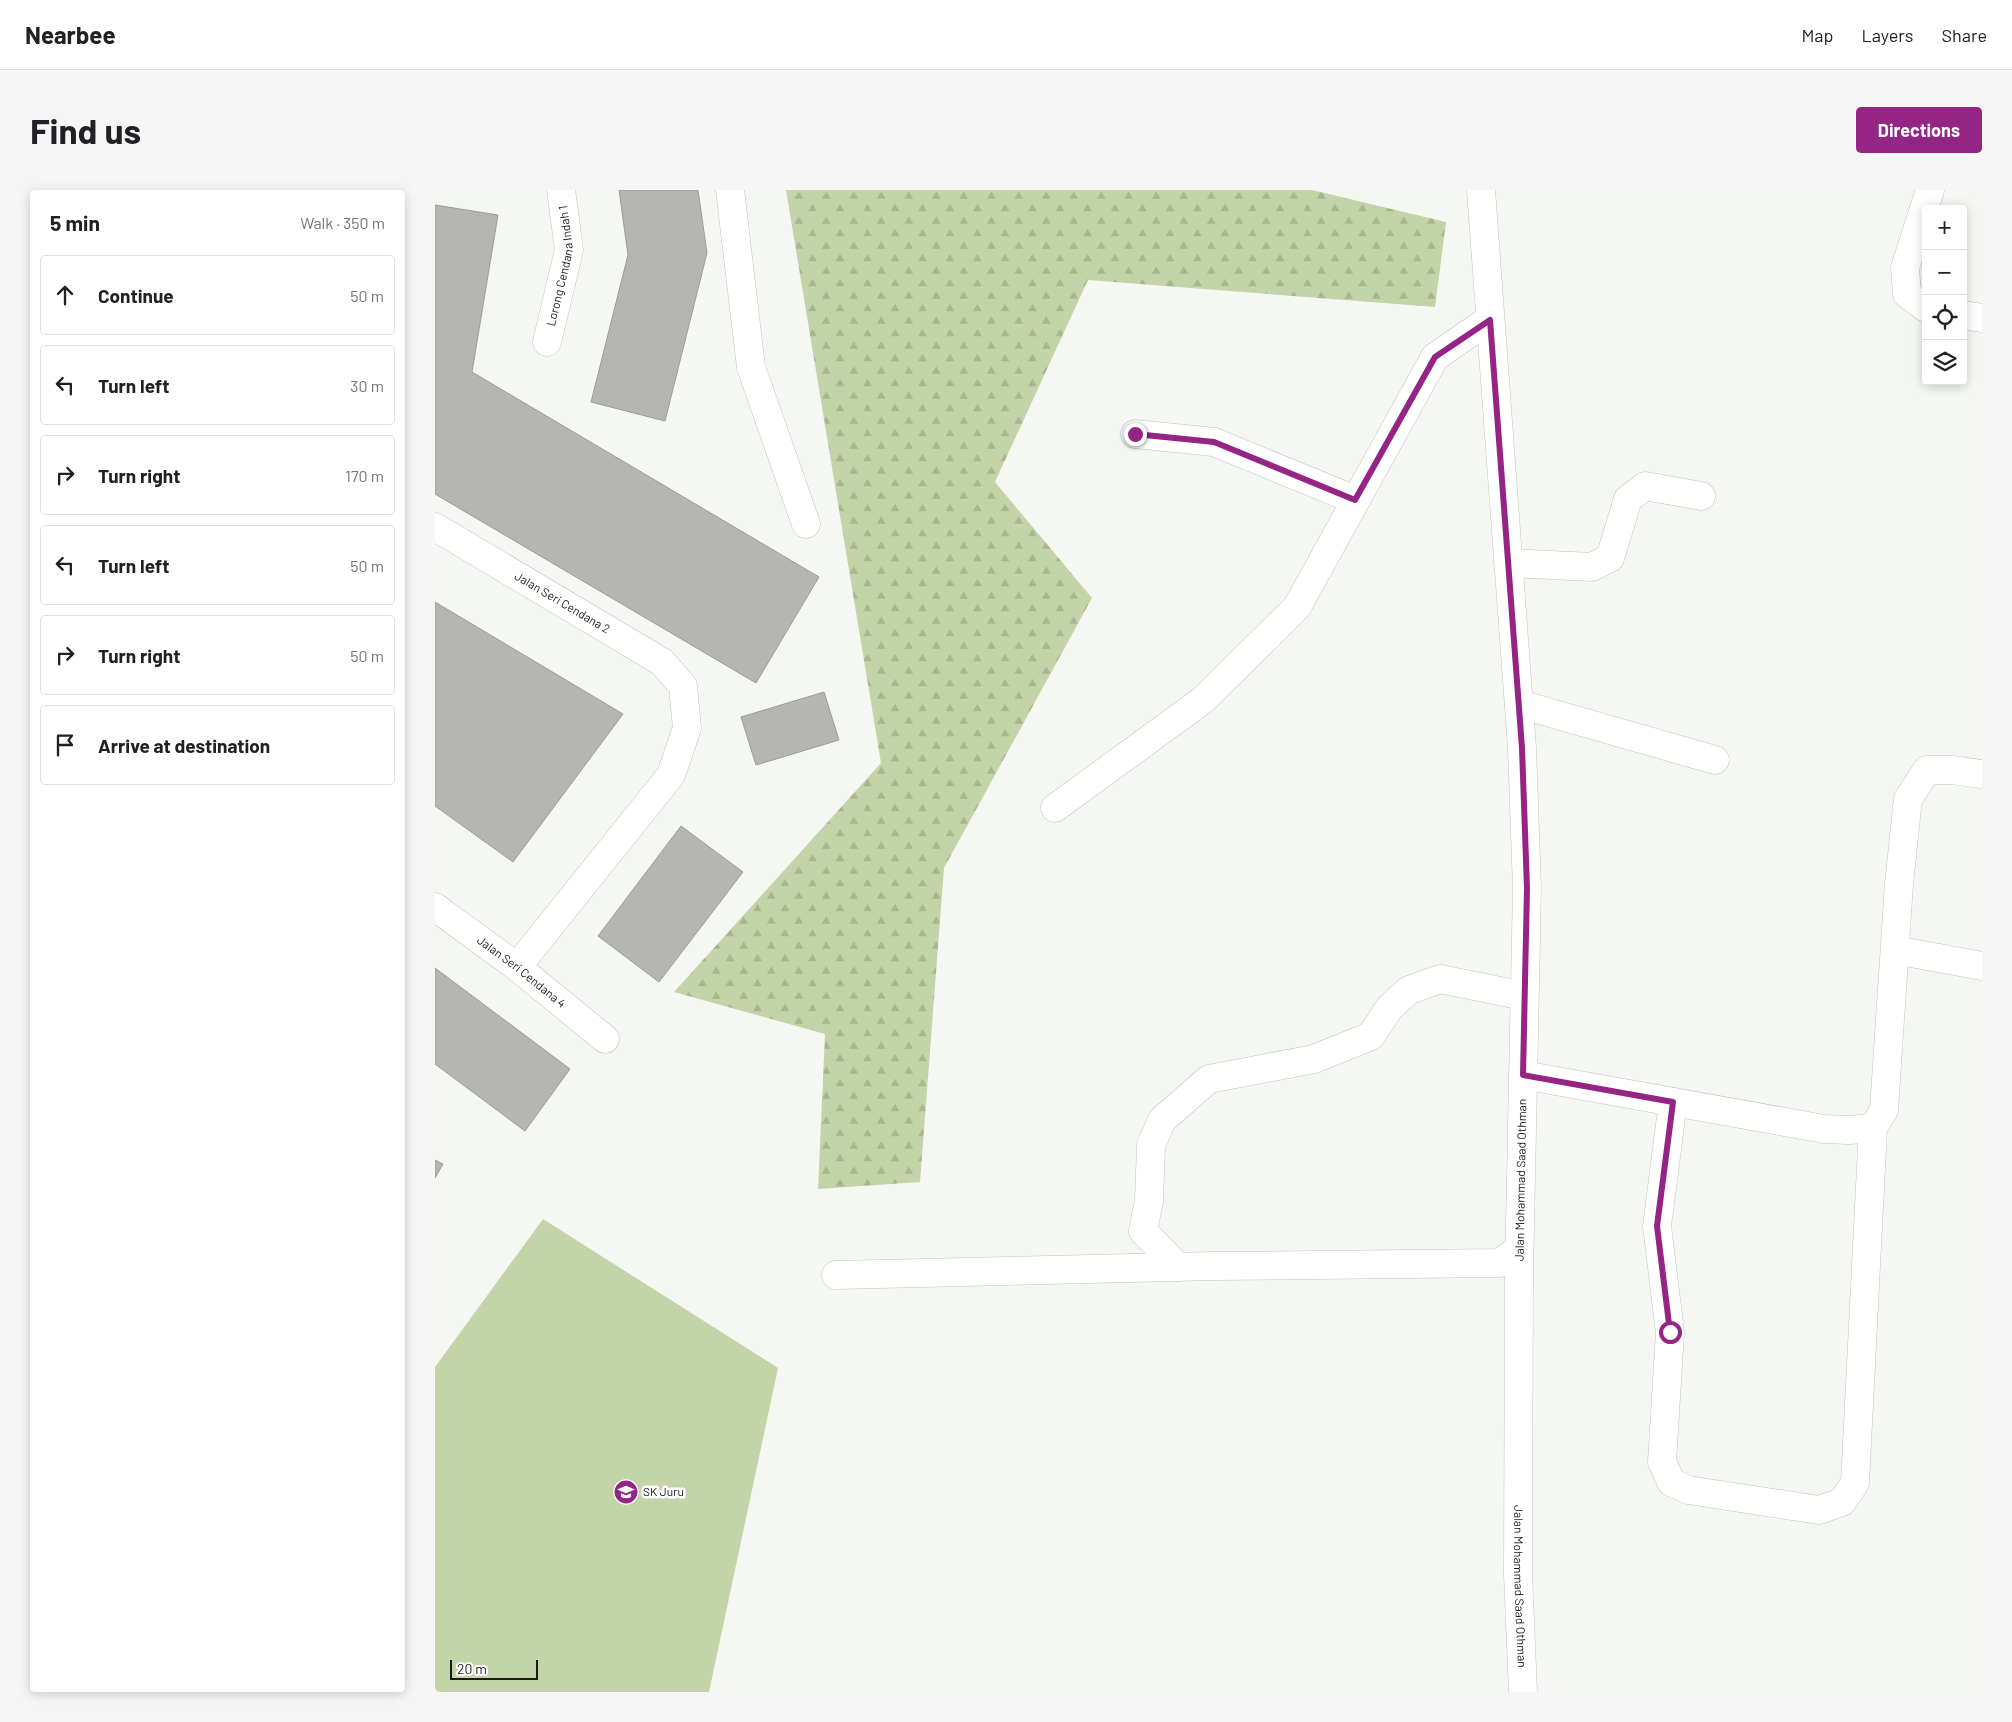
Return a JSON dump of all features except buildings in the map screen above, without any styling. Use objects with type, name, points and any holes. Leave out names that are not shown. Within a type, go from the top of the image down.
[{"type":"street","name":"Lorong Cendana Indah 1","points":[[547,342],[569,250],[561,190]]},
{"type":"street","points":[[730,190],[751,367],[806,524]]},
{"type":"street","name":"Jalan Mohammad Saad Othman","points":[[1481,190],[1519,704],[1527,888],[1519,1248],[1518,1574],[1523,1692]]},
{"type":"street","points":[[1922,305],[1907,294],[1905,268],[1930,190]]},
{"type":"street","points":[[1967,316],[1982,318]]},
{"type":"street","points":[[1055,808],[1203,700],[1297,606],[1435,357],[1490,320]]},
{"type":"street","points":[[1135,434],[1214,442],[1355,500]]},
{"type":"street","points":[[1508,564],[1592,567],[1610,558],[1628,498],[1645,486],[1701,496]]},
{"type":"street","name":"Jalan Seri Cendana 2","points":[[435,527],[662,662],[683,686],[687,728],[671,775],[517,967]]},
{"type":"street","points":[[1519,704],[1715,760]]},
{"type":"street","points":[[1673,1102],[1657,1226],[1670,1332],[1662,1462],[1671,1482],[1688,1490],[1819,1510],[1843,1502],[1855,1483],[1873,1128],[1884,1110],[1899,884],[1908,798],[1927,770],[1952,770],[1982,774]]},
{"type":"street","name":"Jalan Seri Cendana 4","points":[[435,907],[517,967],[605,1039]]},
{"type":"street","points":[[1895,950],[1982,966]]},
{"type":"street","points":[[1178,1267],[1143,1231],[1149,1201],[1151,1145],[1162,1120],[1209,1079],[1314,1059],[1371,1036],[1390,1007],[1409,990],[1439,978],[1525,996]]},
{"type":"street","points":[[1523,1075],[1824,1129],[1849,1130],[1873,1128]]},
{"type":"street","points":[[836,1275],[1178,1267],[1500,1263],[1519,1248]]},
{"type":"green space","points":[[786,190],[1312,190],[1446,222],[1435,307],[1088,280],[995,482],[1092,598],[944,868],[920,1182],[818,1189],[825,1034],[674,992],[881,763]]},
{"type":"green space","name":"SK Juru","points":[[543,1219],[778,1368],[709,1692],[435,1692],[435,1367]]},
{"type":"place","name":"SK Juru","points":[[626,1492]]},
{"type":"route","points":[[1135,434],[1214,442],[1355,500],[1435,357],[1490,320],[1522,748],[1527,888],[1523,1075],[1673,1102],[1657,1226],[1670,1332]]}]
